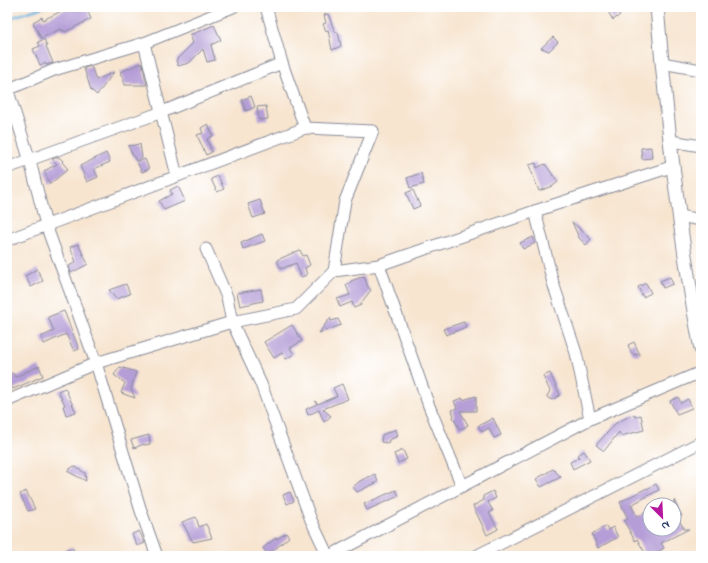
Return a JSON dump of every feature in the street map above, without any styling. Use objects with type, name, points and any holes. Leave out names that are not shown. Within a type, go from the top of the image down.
[{"type":"street","points":[[157,556],[138,503],[96,363],[46,225],[30,161],[7,89],[54,70],[144,43],[233,7]]},
{"type":"street","points":[[266,7],[282,63],[305,128]]},
{"type":"street","points":[[657,7],[680,216],[696,292],[701,349]]},
{"type":"street","points":[[144,43],[177,176]]},
{"type":"street","points":[[7,168],[30,161],[162,112],[282,63]]},
{"type":"street","points":[[662,63],[701,70]]},
{"type":"street","points":[[7,240],[305,128],[373,131],[345,201],[334,271]]},
{"type":"street","points":[[671,140],[701,146]]},
{"type":"street","points":[[7,401],[96,363],[232,322],[296,308],[334,271],[379,265],[535,211],[674,166]]},
{"type":"street","points":[[535,211],[553,283],[576,353],[590,419]]},
{"type":"street","points":[[680,216],[701,220]]},
{"type":"street","points":[[206,249],[228,297],[232,322],[261,384],[311,520],[329,556],[590,419],[701,372]]},
{"type":"street","points":[[379,265],[429,406],[462,486]]},
{"type":"street","points":[[476,556],[491,547],[701,442]]},
{"type":"building","points":[[70,7],[86,7],[91,19],[65,32],[61,29],[41,38],[33,22],[42,17],[43,20]]},
{"type":"building","points":[[615,7],[620,15],[613,20],[607,10]]},
{"type":"building","points":[[328,14],[335,32],[338,32],[341,46],[332,50],[328,30],[326,31],[323,24],[326,23],[324,15]]},
{"type":"building","points":[[214,25],[221,40],[211,45],[215,60],[207,62],[203,49],[189,63],[178,66],[176,60],[193,43],[190,35]]},
{"type":"building","points":[[553,37],[558,42],[549,51],[541,48]]},
{"type":"building","points":[[44,39],[53,63],[46,65],[45,63],[40,65],[33,49],[40,46],[38,42]]},
{"type":"building","points":[[142,63],[147,85],[125,85],[120,72]]},
{"type":"building","points":[[91,66],[96,80],[114,72],[97,95],[91,90],[84,68]]},
{"type":"building","points":[[251,96],[255,107],[246,111],[242,100]]},
{"type":"building","points":[[266,106],[268,119],[259,120],[257,107]]},
{"type":"building","points":[[208,124],[213,136],[207,139],[212,152],[206,155],[197,135],[203,133],[201,128]]},
{"type":"building","points":[[140,144],[142,158],[136,161],[128,146]]},
{"type":"building","points":[[651,147],[652,158],[642,159],[641,148]]},
{"type":"building","points":[[106,153],[110,162],[94,169],[98,177],[87,182],[80,166]]},
{"type":"building","points":[[59,157],[68,169],[50,184],[44,171],[57,164],[52,159]]},
{"type":"building","points":[[145,159],[149,169],[142,172],[137,162]]},
{"type":"building","points":[[536,163],[537,168],[545,164],[558,182],[553,186],[539,191],[529,165]]},
{"type":"building","points":[[421,173],[424,184],[410,188],[407,178]]},
{"type":"building","points":[[218,176],[224,189],[217,192],[211,179]]},
{"type":"building","points":[[178,186],[185,201],[164,210],[159,201],[172,194],[170,190]]},
{"type":"building","points":[[413,190],[420,206],[413,209],[406,193]]},
{"type":"building","points":[[260,200],[265,214],[253,218],[248,204]]},
{"type":"building","points":[[572,222],[591,239],[586,245],[579,238]]},
{"type":"building","points":[[262,234],[265,241],[243,249],[241,243]]},
{"type":"building","points":[[533,237],[535,243],[523,249],[520,243]]},
{"type":"building","points":[[78,244],[88,264],[71,273],[69,266],[76,262],[70,247]]},
{"type":"building","points":[[300,250],[303,256],[306,255],[310,265],[305,268],[307,275],[301,277],[296,263],[281,269],[277,260]]},
{"type":"building","points":[[37,269],[43,281],[31,287],[25,276]]},
{"type":"building","points":[[364,276],[368,287],[371,290],[361,305],[354,308],[352,302],[340,307],[337,299],[350,295],[346,285],[351,281]]},
{"type":"building","points":[[670,277],[673,284],[663,288],[660,281]]},
{"type":"building","points":[[646,283],[651,293],[643,297],[638,287]]},
{"type":"building","points":[[126,284],[130,294],[116,299],[109,290]]},
{"type":"building","points":[[261,289],[263,301],[240,306],[237,293]]},
{"type":"building","points":[[64,311],[79,349],[74,351],[66,334],[44,344],[41,337],[54,331],[48,317]]},
{"type":"building","points":[[330,318],[331,321],[338,319],[341,325],[319,333]]},
{"type":"building","points":[[464,322],[466,327],[446,335],[443,329]]},
{"type":"building","points":[[292,325],[302,341],[290,348],[294,354],[286,359],[282,353],[274,358],[264,342]]},
{"type":"building","points":[[634,342],[640,355],[632,354],[628,345]]},
{"type":"building","points":[[39,366],[43,376],[13,389],[7,376],[13,373],[15,377]]},
{"type":"building","points":[[120,367],[136,372],[131,389],[135,398],[121,393],[125,383],[114,375]]},
{"type":"building","points":[[550,373],[560,395],[552,400],[547,396],[550,391],[543,376]]},
{"type":"building","points":[[342,384],[348,399],[323,409],[331,416],[324,422],[319,410],[308,415],[306,409],[317,404],[315,401],[318,404],[337,396],[333,388]]},
{"type":"building","points":[[65,388],[76,412],[66,415],[63,406],[65,405],[58,391]]},
{"type":"building","points":[[476,396],[476,411],[460,411],[468,425],[460,430],[453,417],[452,410],[457,408],[454,401]]},
{"type":"building","points":[[678,397],[681,403],[688,399],[692,408],[677,414],[670,401]]},
{"type":"building","points":[[634,414],[635,417],[641,415],[644,430],[621,436],[619,432],[604,451],[596,445],[616,423]]},
{"type":"building","points":[[493,418],[501,435],[494,438],[489,428],[482,432],[478,426]]},
{"type":"building","points":[[396,429],[398,436],[389,440],[388,443],[381,442],[382,435]]},
{"type":"building","points":[[149,435],[150,444],[144,444],[134,448],[131,440]]},
{"type":"building","points":[[403,450],[407,459],[398,463],[394,454]]},
{"type":"building","points":[[584,451],[590,460],[573,469],[570,462],[579,458],[578,455]]},
{"type":"building","points":[[74,466],[85,473],[86,481],[67,471]]},
{"type":"building","points":[[553,469],[561,477],[541,487],[536,479]]},
{"type":"building","points":[[375,474],[378,482],[357,492],[353,487],[360,481]]},
{"type":"building","points":[[656,484],[659,490],[646,497],[642,497],[642,499],[631,505],[637,517],[642,514],[642,537],[673,537],[661,543],[664,548],[651,556],[647,556],[637,539],[635,541],[624,521],[628,519],[620,502]]},
{"type":"building","points":[[396,490],[399,496],[367,510],[364,504]]},
{"type":"building","points":[[26,491],[35,509],[28,511],[20,494]]},
{"type":"building","points":[[493,491],[496,498],[488,502],[493,511],[489,513],[498,529],[487,535],[473,506],[484,500],[483,496]]},
{"type":"building","points":[[290,492],[294,501],[287,504],[283,495]]},
{"type":"building","points":[[196,517],[199,527],[206,524],[212,538],[193,542],[182,522]]},
{"type":"building","points":[[682,525],[684,529],[689,529],[682,532]]},
{"type":"building","points":[[606,526],[608,530],[613,527],[618,537],[598,548],[592,534]]},
{"type":"building","points":[[139,531],[145,543],[137,546],[132,534]]},
{"type":"building","points":[[286,533],[289,537],[268,555],[263,548],[276,538],[277,539]]},
{"type":"building","points":[[72,547],[75,553],[66,556],[53,555]]},
{"type":"waterway","points":[[7,19],[43,7]]}]
